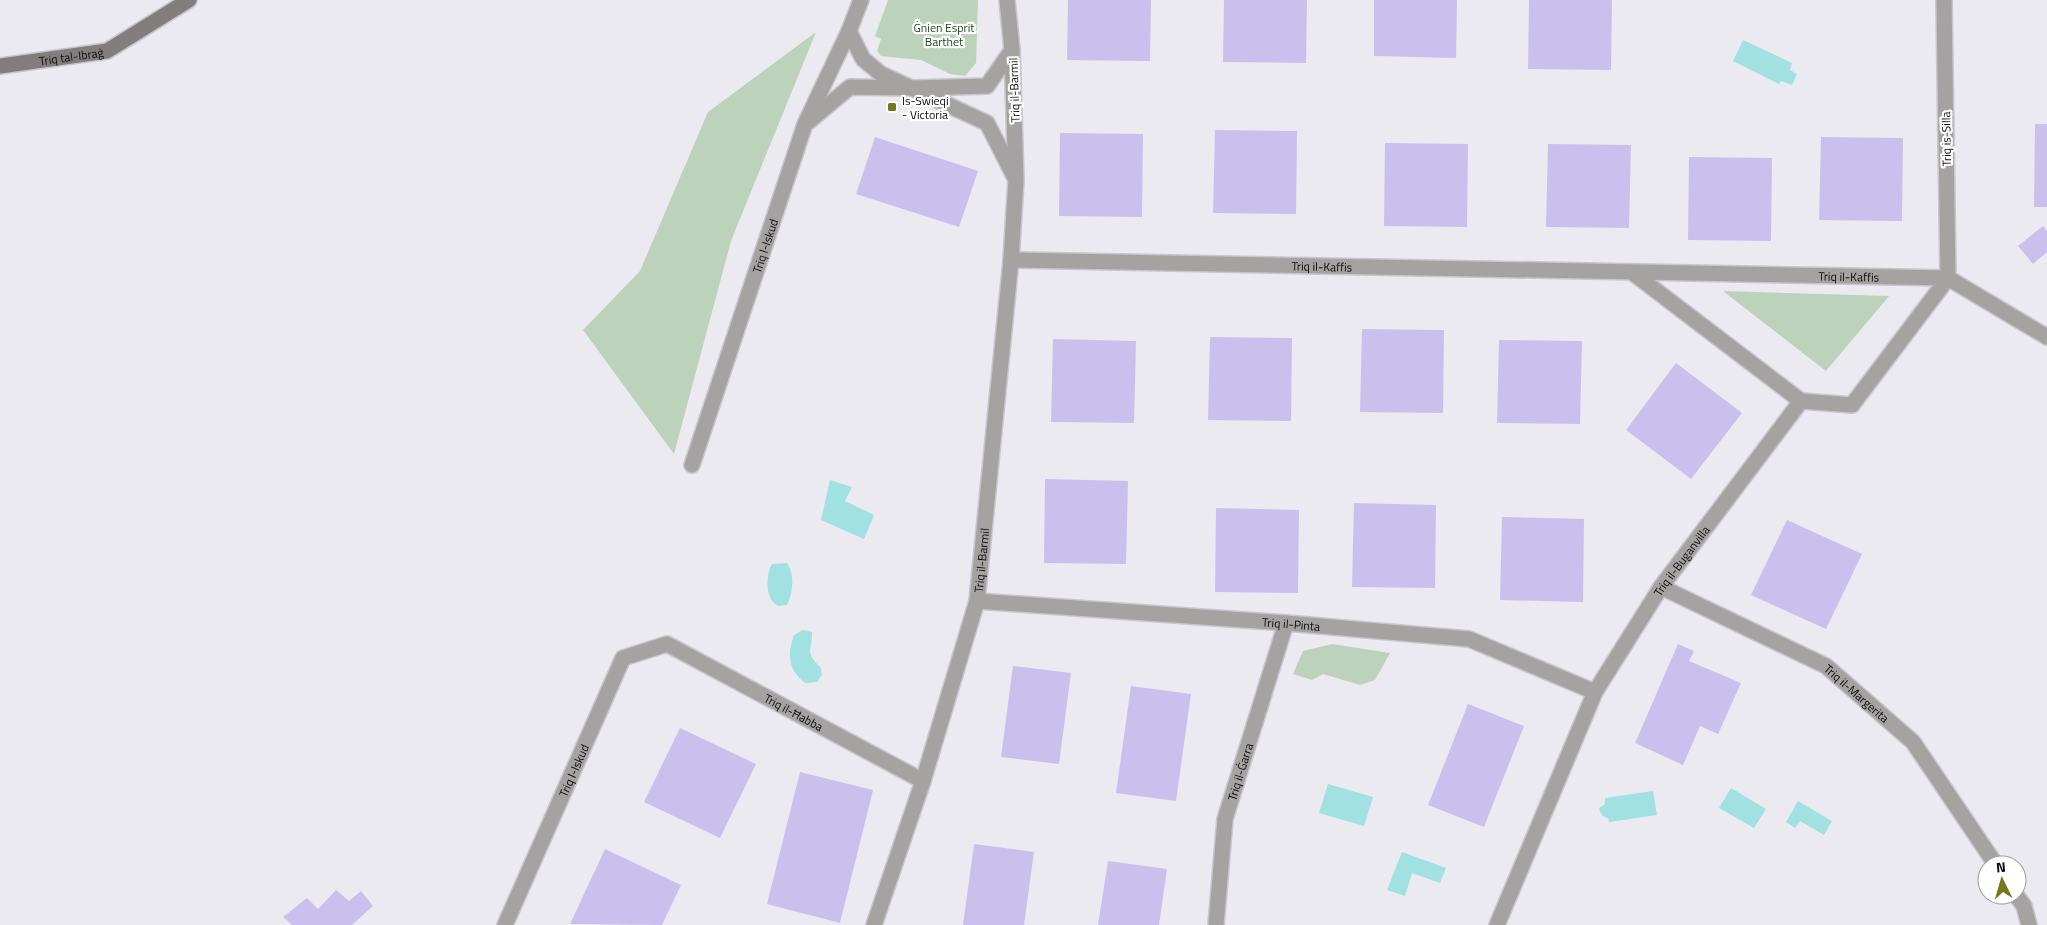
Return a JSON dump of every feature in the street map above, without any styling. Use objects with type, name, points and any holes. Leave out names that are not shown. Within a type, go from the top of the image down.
[{"type":"main road","name":"Triq tal-Ibraġ","points":[[0,66],[108,51],[189,0]]},
{"type":"street","name":"Triq l-Iskud","points":[[692,465],[805,124],[849,31],[860,0]]},
{"type":"street","name":"Triq il-Barmil","points":[[874,925],[923,780],[977,601],[1016,180],[1012,50],[1007,0]]},
{"type":"street","name":"Triq is-Silla","points":[[1944,0],[1948,278]]},
{"type":"street","points":[[849,31],[862,59],[881,74],[987,123],[1016,180]]},
{"type":"street","points":[[805,124],[850,87],[987,86],[1012,50]]},
{"type":"street","name":"Triq il-Kaffis","points":[[1010,260],[1948,278],[2047,337]]},
{"type":"street","points":[[1633,273],[1801,401],[1852,405],[1948,278]]},
{"type":"street","name":"Triq il-Buganvilla","points":[[1497,925],[1595,692],[1661,587],[1801,401]]},
{"type":"street","name":"Triq il-Margerita","points":[[1661,587],[1826,666],[1913,742],[1989,855]]},
{"type":"street","name":"Triq il-Pinta","points":[[977,601],[1286,623],[1469,639],[1595,692]]},
{"type":"street","name":"Triq il-Ġarra","points":[[1216,925],[1225,819],[1286,623]]},
{"type":"street","name":"Triq l-Iskud","points":[[505,925],[623,658],[666,644]]},
{"type":"street","name":"Triq il-Ħabba","points":[[666,644],[923,780]]},
{"type":"street","points":[[2023,905],[2029,925]]},
{"type":"green space","name":"Ġnien Esprit Barthet","points":[[888,0],[978,0],[976,63],[965,76],[950,74],[921,60],[881,56],[877,51],[881,39],[875,36]]},
{"type":"green space","points":[[816,32],[731,241],[674,454],[583,330],[640,271],[708,112]]},
{"type":"green space","points":[[1723,291],[1889,296],[1826,371]]},
{"type":"green space","points":[[1332,644],[1390,653],[1375,680],[1360,685],[1323,674],[1312,680],[1293,674],[1303,651]]},
{"type":"water","points":[[1743,40],[1792,63],[1790,70],[1797,74],[1792,85],[1781,81],[1779,84],[1733,61]]},
{"type":"water","points":[[830,480],[852,487],[845,501],[874,515],[864,539],[821,520]]},
{"type":"water","points":[[787,563],[790,567],[792,578],[791,595],[787,605],[778,606],[771,600],[769,594],[768,575],[772,564]]},
{"type":"water","points":[[803,630],[812,632],[810,652],[812,658],[821,668],[822,675],[817,682],[805,683],[795,673],[790,661],[790,649],[794,635]]},
{"type":"water","points":[[1328,784],[1373,797],[1364,826],[1319,813]]},
{"type":"water","points":[[1731,788],[1766,809],[1754,828],[1719,808]]},
{"type":"water","points":[[1653,791],[1657,815],[1609,822],[1608,818],[1600,812],[1599,808],[1605,804],[1605,798]]},
{"type":"water","points":[[1798,801],[1832,821],[1824,835],[1800,821],[1795,828],[1786,822]]},
{"type":"water","points":[[1402,852],[1446,868],[1440,883],[1412,873],[1405,896],[1387,890]]},
{"type":"building","points":[[1068,0],[1151,0],[1150,61],[1067,60]]},
{"type":"building","points":[[1224,0],[1307,0],[1306,63],[1223,62]]},
{"type":"building","points":[[1374,0],[1457,0],[1456,58],[1374,56]]},
{"type":"building","points":[[1529,0],[1612,0],[1611,70],[1528,69]]},
{"type":"building","points":[[2035,124],[2047,124],[2047,207],[2034,207]]},
{"type":"building","points":[[1215,130],[1297,131],[1296,214],[1213,213]]},
{"type":"building","points":[[1060,133],[1143,134],[1142,217],[1059,216]]},
{"type":"building","points":[[875,137],[978,171],[959,227],[856,194]]},
{"type":"building","points":[[1821,137],[1903,138],[1902,221],[1819,220]]},
{"type":"building","points":[[1385,143],[1468,144],[1467,227],[1384,226]]},
{"type":"building","points":[[1548,144],[1631,145],[1629,228],[1546,227]]},
{"type":"building","points":[[1689,157],[1772,158],[1771,241],[1688,240]]},
{"type":"building","points":[[2043,226],[2047,231],[2047,252],[2033,264],[2018,246]]},
{"type":"building","points":[[1362,329],[1444,330],[1443,413],[1360,412]]},
{"type":"building","points":[[1210,337],[1292,338],[1291,421],[1208,420]]},
{"type":"building","points":[[1053,339],[1136,341],[1134,423],[1051,422]]},
{"type":"building","points":[[1499,340],[1582,341],[1580,424],[1497,423]]},
{"type":"building","points":[[1676,363],[1742,413],[1691,479],[1626,430]]},
{"type":"building","points":[[1045,479],[1128,481],[1126,564],[1044,563]]},
{"type":"building","points":[[1354,503],[1436,505],[1435,588],[1352,587]]},
{"type":"building","points":[[1216,508],[1299,510],[1298,593],[1215,592]]},
{"type":"building","points":[[1502,517],[1584,519],[1583,602],[1500,600]]},
{"type":"building","points":[[1787,520],[1862,554],[1826,629],[1751,595]]},
{"type":"building","points":[[1678,644],[1694,651],[1689,661],[1741,683],[1718,734],[1700,726],[1683,765],[1635,743]]},
{"type":"building","points":[[1013,666],[1071,673],[1059,764],[1001,757]]},
{"type":"building","points":[[1131,686],[1191,694],[1176,801],[1116,793]]},
{"type":"building","points":[[1468,704],[1524,726],[1484,827],[1428,805]]},
{"type":"building","points":[[680,728],[756,764],[720,838],[644,802]]},
{"type":"building","points":[[800,772],[873,790],[840,923],[767,904]]},
{"type":"building","points":[[974,844],[1034,852],[1024,925],[963,925]]},
{"type":"building","points":[[605,849],[681,885],[662,925],[570,924]]},
{"type":"building","points":[[1108,861],[1167,869],[1159,925],[1098,925]]},
{"type":"building","points":[[336,890],[349,901],[361,891],[373,906],[352,925],[292,925],[283,917],[307,898],[318,909]]},
{"type":"place","name":"Is-Swieqi - Victoria","points":[[892,107]]}]
